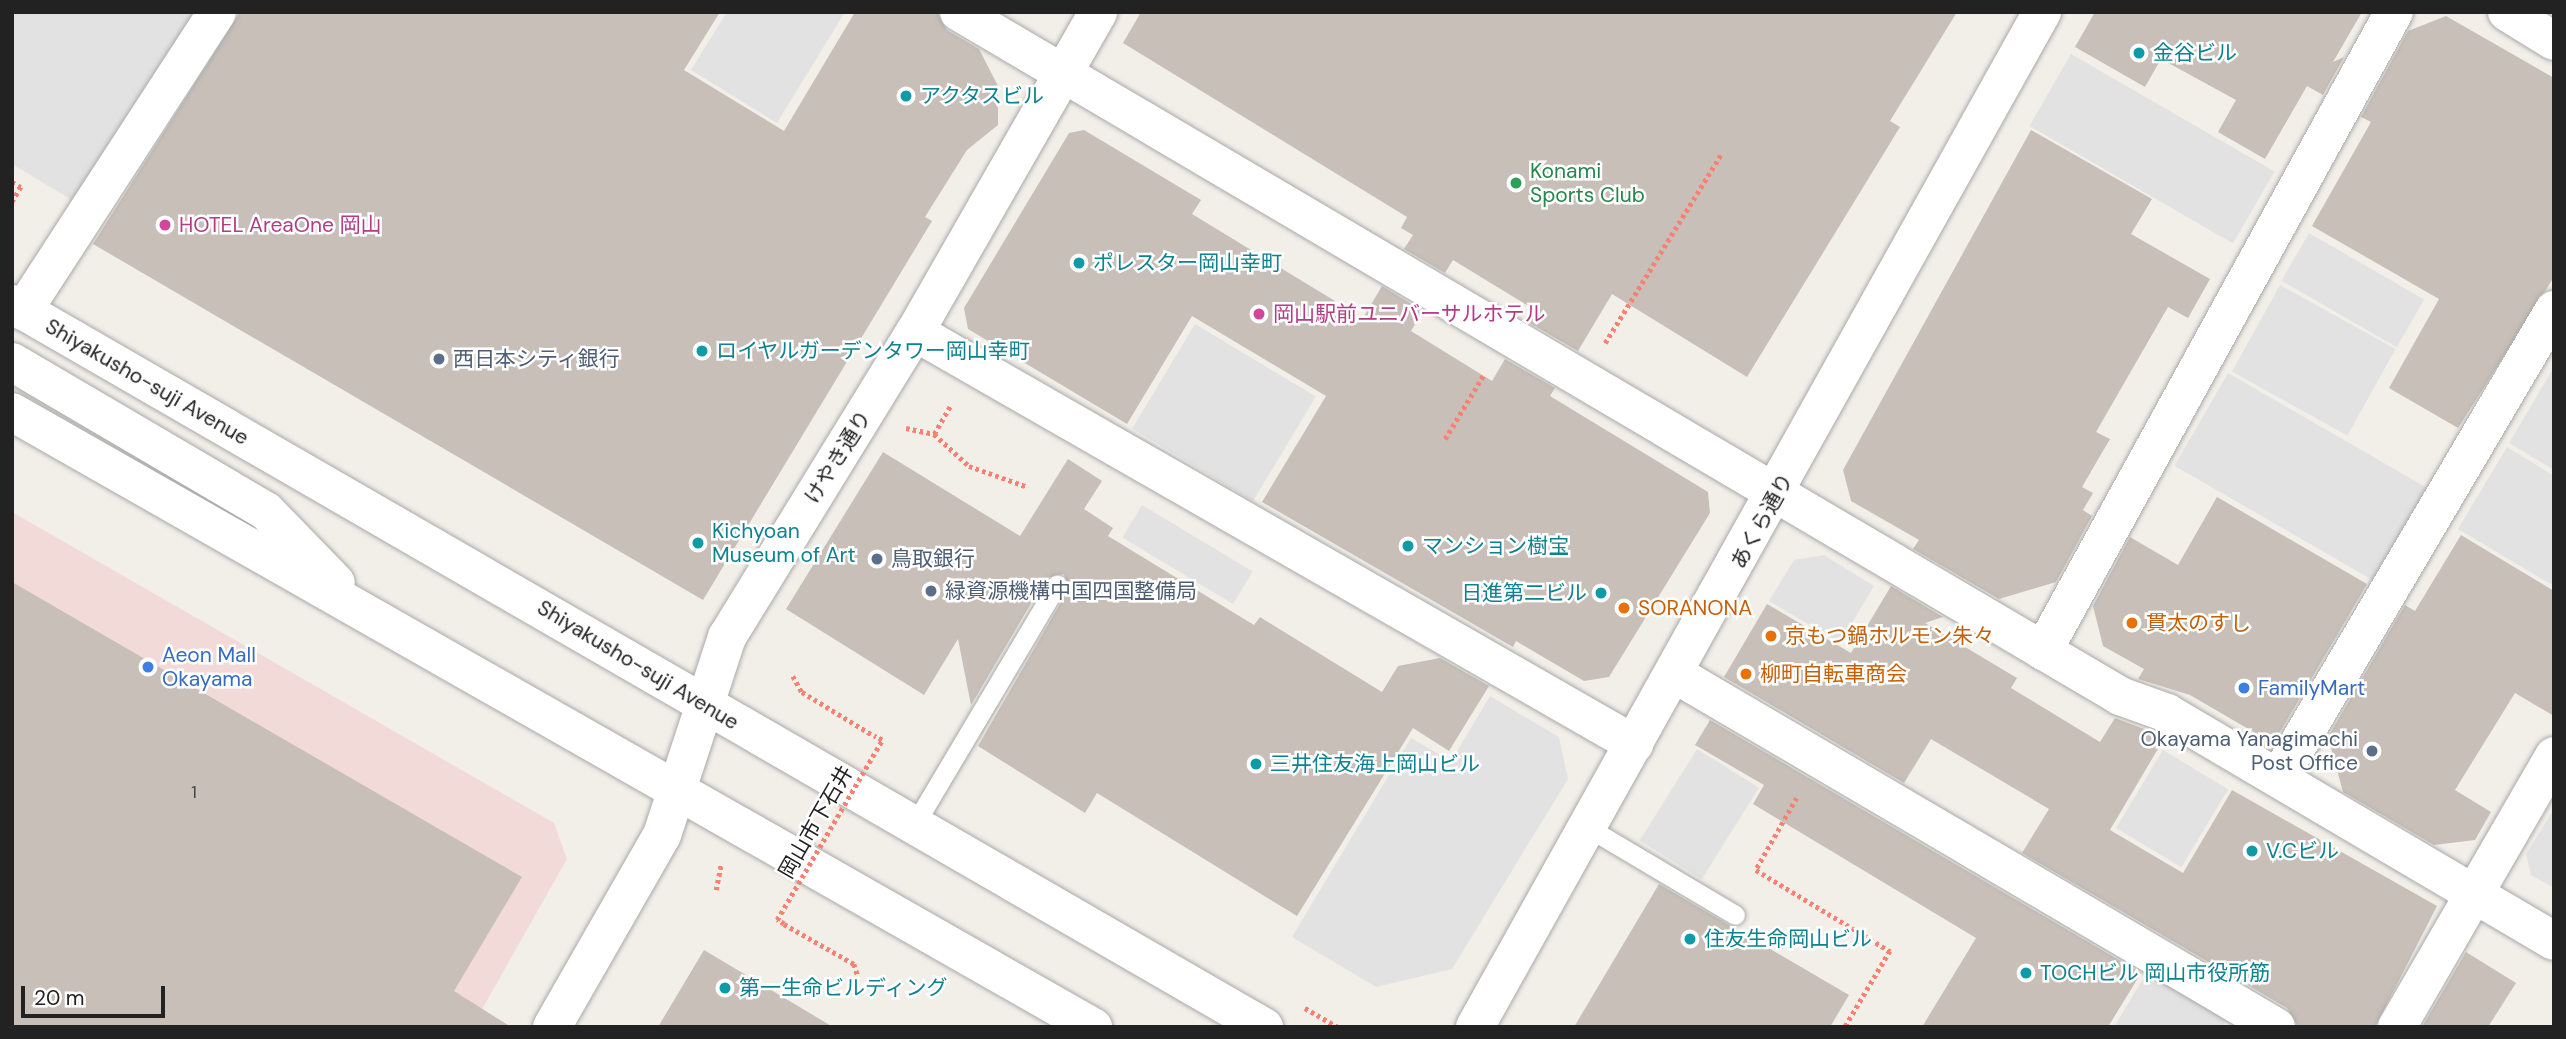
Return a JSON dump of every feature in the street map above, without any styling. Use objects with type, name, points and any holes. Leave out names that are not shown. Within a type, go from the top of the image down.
[{"type":"street","points":[[18,307],[217,12]]},
{"type":"street","points":[[959,12],[2043,651],[2279,777],[2471,895],[2554,941]]},
{"type":"street","name":"けやき通り","points":[[552,1027],[662,835],[727,636],[915,332],[1098,12]]},
{"type":"street","name":"あくら通り","points":[[1475,1027],[1777,494],[2042,12]]},
{"type":"street","points":[[2043,651],[2395,12]]},
{"type":"street","points":[[2507,12],[2554,41]]},
{"type":"street","name":"Shiyakusho-suji Avenue","points":[[18,307],[913,827],[1264,1027]]},
{"type":"street","points":[[2279,777],[2554,310]]},
{"type":"street","points":[[915,332],[1634,744]]},
{"type":"street","points":[[12,362],[266,510],[369,617]]},
{"type":"street","points":[[12,412],[1093,1027]]},
{"type":"street","points":[[1675,674],[1818,761],[2276,1027]]},
{"type":"street","points":[[2397,1027],[2471,895],[2554,756]]},
{"type":"lane","points":[[913,827],[1057,584]]},
{"type":"lane","points":[[1587,827],[1735,915]]},
{"type":"path","points":[[1601,350],[1722,153]]},
{"type":"path","points":[[12,182],[21,187],[12,202]]},
{"type":"path","points":[[1445,439],[1507,337]]},
{"type":"path","points":[[901,425],[941,437],[969,466],[1028,488]]},
{"type":"path","name":"岡山市下石井","points":[[793,676],[811,697],[882,740],[777,920],[846,959],[858,976]]},
{"type":"path","points":[[1818,761],[1756,870],[1890,951],[1844,1027]]},
{"type":"path","points":[[716,890],[719,879]]},
{"type":"shaded area","points":[[12,12],[195,12],[72,200],[12,164]]},
{"type":"shaded area","points":[[727,12],[845,12],[777,123],[691,70]]},
{"type":"shaded area","points":[[2071,54],[2275,172],[2233,243],[2030,126]]},
{"type":"shaded area","points":[[2309,233],[2424,300],[2397,347],[2282,281]]},
{"type":"shaded area","points":[[2280,285],[2395,349],[2347,436],[2232,372]]},
{"type":"shaded area","points":[[1195,324],[1316,397],[1253,501],[1132,429]]},
{"type":"shaded area","points":[[2554,367],[2554,470],[2509,443]]},
{"type":"shaded area","points":[[2228,373],[2429,489],[2375,582],[2174,466]]},
{"type":"shaded area","points":[[2507,447],[2554,476],[2554,586],[2458,529]]},
{"type":"shaded area","points":[[1142,505],[1253,571],[1233,604],[1122,538]]},
{"type":"shaded area","name":"Aeon Mall Okayama","points":[[12,512],[554,823],[567,859],[472,1027],[12,1027]]},
{"type":"shaded area","points":[[1824,555],[1874,586],[1840,643],[1769,601],[1794,560]]},
{"type":"shaded area","points":[[1490,696],[1559,737],[1568,779],[1452,969],[1376,987],[1292,937],[1411,738],[1451,761]]},
{"type":"shaded area","points":[[1697,749],[1759,788],[1702,879],[1640,841]]},
{"type":"shaded area","points":[[2163,750],[2228,789],[2181,867],[2116,828]]},
{"type":"shaded area","points":[[2554,809],[2554,888],[2531,875],[2526,854]]},
{"type":"shaded area","points":[[2152,964],[2231,1011],[2222,1027],[2114,1027]]},
{"type":"building","points":[[240,12],[720,12],[684,70],[784,131],[855,12],[937,12],[947,30],[979,49],[998,86],[998,125],[967,150],[925,217],[932,221],[703,600],[93,244]]},
{"type":"building","points":[[1141,12],[1957,12],[1890,121],[1900,127],[1747,377],[1612,294],[1578,351],[1528,322],[1535,310],[1453,260],[1445,273],[1404,249],[1413,235],[1401,228],[1407,217],[1123,43]]},
{"type":"building","points":[[2095,12],[2362,12],[2333,62],[2344,57],[2323,95],[2307,86],[2265,159],[2218,132],[2236,100],[2161,59],[2145,87],[2075,47]]},
{"type":"building","points":[[2446,16],[2554,78],[2554,277],[2458,428],[2389,388],[2439,299],[2312,226],[2371,122],[2361,117],[2408,31]]},
{"type":"building","points":[[1084,130],[1201,200],[1192,214],[1363,318],[1382,286],[1423,311],[1411,331],[1492,381],[1505,359],[1555,388],[1550,396],[1708,492],[1710,513],[1609,677],[1584,681],[1516,641],[1513,647],[1262,502],[1326,396],[1192,316],[1127,424],[968,329],[964,308],[1069,133]]},
{"type":"building","points":[[2031,130],[2152,199],[2131,234],[2210,279],[2188,318],[2168,307],[2096,432],[2110,439],[2082,487],[2093,493],[2083,510],[2092,516],[2056,582],[1999,599],[1913,549],[1919,540],[1851,501],[1843,470]]},
{"type":"building","points":[[883,452],[1020,536],[1068,459],[1102,481],[1084,509],[1113,528],[1108,536],[1254,625],[1260,617],[1382,692],[1398,666],[1440,658],[1489,686],[1449,751],[1413,728],[1297,916],[1097,793],[1085,813],[978,746],[1068,590],[1064,574],[1046,578],[971,705],[958,639],[924,695],[786,609]]},
{"type":"building","points":[[2217,497],[2367,584],[2280,732],[2262,737],[2190,695],[2138,679],[2144,669],[2103,646],[2093,606],[2130,537],[2178,565]]},
{"type":"building","points":[[2461,535],[2554,591],[2554,716],[2515,693],[2455,790],[2491,812],[2475,840],[2434,845],[2343,792],[2328,737],[2405,605],[2415,611]]},
{"type":"building","name":"Aeon Mall Okayama","points":[[12,582],[522,877],[454,991],[511,1027],[12,1027]]},
{"type":"building","points":[[1891,586],[1943,617],[1925,623],[2017,678],[2011,688],[2100,742],[2115,718],[2165,737],[2110,830],[2183,873],[2232,790],[2437,906],[2375,1027],[2298,1027],[2287,1008],[2022,853],[2049,809],[1931,739],[1904,783],[1724,677],[1767,604],[1851,653]]},
{"type":"building","points":[[1710,720],[2141,973],[2108,1027],[1922,1027],[1976,938],[1753,804],[1764,785],[1695,745]]},
{"type":"building","name":"住友生命岡山ビル","points":[[1659,884],[1849,995],[1830,1027],[1574,1027]]},
{"type":"building","name":"第一生命ビルディング","points":[[704,950],[833,1027],[658,1027]]},
{"type":"building","points":[[2466,952],[2516,983],[2488,1027],[2422,1027]]},
{"type":"place","name":"金谷ビル","points":[[2139,53]]},
{"type":"place","name":"アクタスビル","points":[[906,96]]},
{"type":"place","name":"Konami Sports Club","points":[[1516,183]]},
{"type":"place","name":"HOTEL AreaOne 岡山","points":[[165,225]]},
{"type":"place","name":"ポレスター岡山幸町","points":[[1079,263]]},
{"type":"place","name":"岡山駅前ユニバーサルホテル","points":[[1259,314]]},
{"type":"place","name":"ロイヤルガーデンタワー岡山幸町","points":[[702,351]]},
{"type":"place","name":"西日本シティ銀行","points":[[439,359]]},
{"type":"place","name":"Kichyoan Museum of Art","points":[[698,543]]},
{"type":"place","name":"マンション樹宝","points":[[1408,546]]},
{"type":"place","name":"鳥取銀行","points":[[877,559]]},
{"type":"place","name":"緑資源機構中国四国整備局","points":[[931,591]]},
{"type":"place","name":"日進第二ビル","points":[[1601,593]]},
{"type":"place","name":"SORANONA","points":[[1624,608]]},
{"type":"place","name":"貫太のすし","points":[[2132,623]]},
{"type":"place","name":"京もつ鍋ホルモン朱々","points":[[1771,636]]},
{"type":"place","name":"Aeon Mall Okayama","points":[[148,667]]},
{"type":"place","name":"柳町自転車商会","points":[[1746,674]]},
{"type":"place","name":"FamilyMart","points":[[2244,688]]},
{"type":"place","name":"Okayama Yanagimachi Post Office","points":[[2372,751]]},
{"type":"place","name":"三井住友海上岡山ビル","points":[[1256,764]]},
{"type":"place","name":"V.Cビル","points":[[2252,851]]},
{"type":"place","name":"住友生命岡山ビル","points":[[1690,939]]},
{"type":"place","name":"TOCHビル 岡山市役所筋","points":[[2026,973]]},
{"type":"place","name":"第一生命ビルディング","points":[[725,988]]}]
